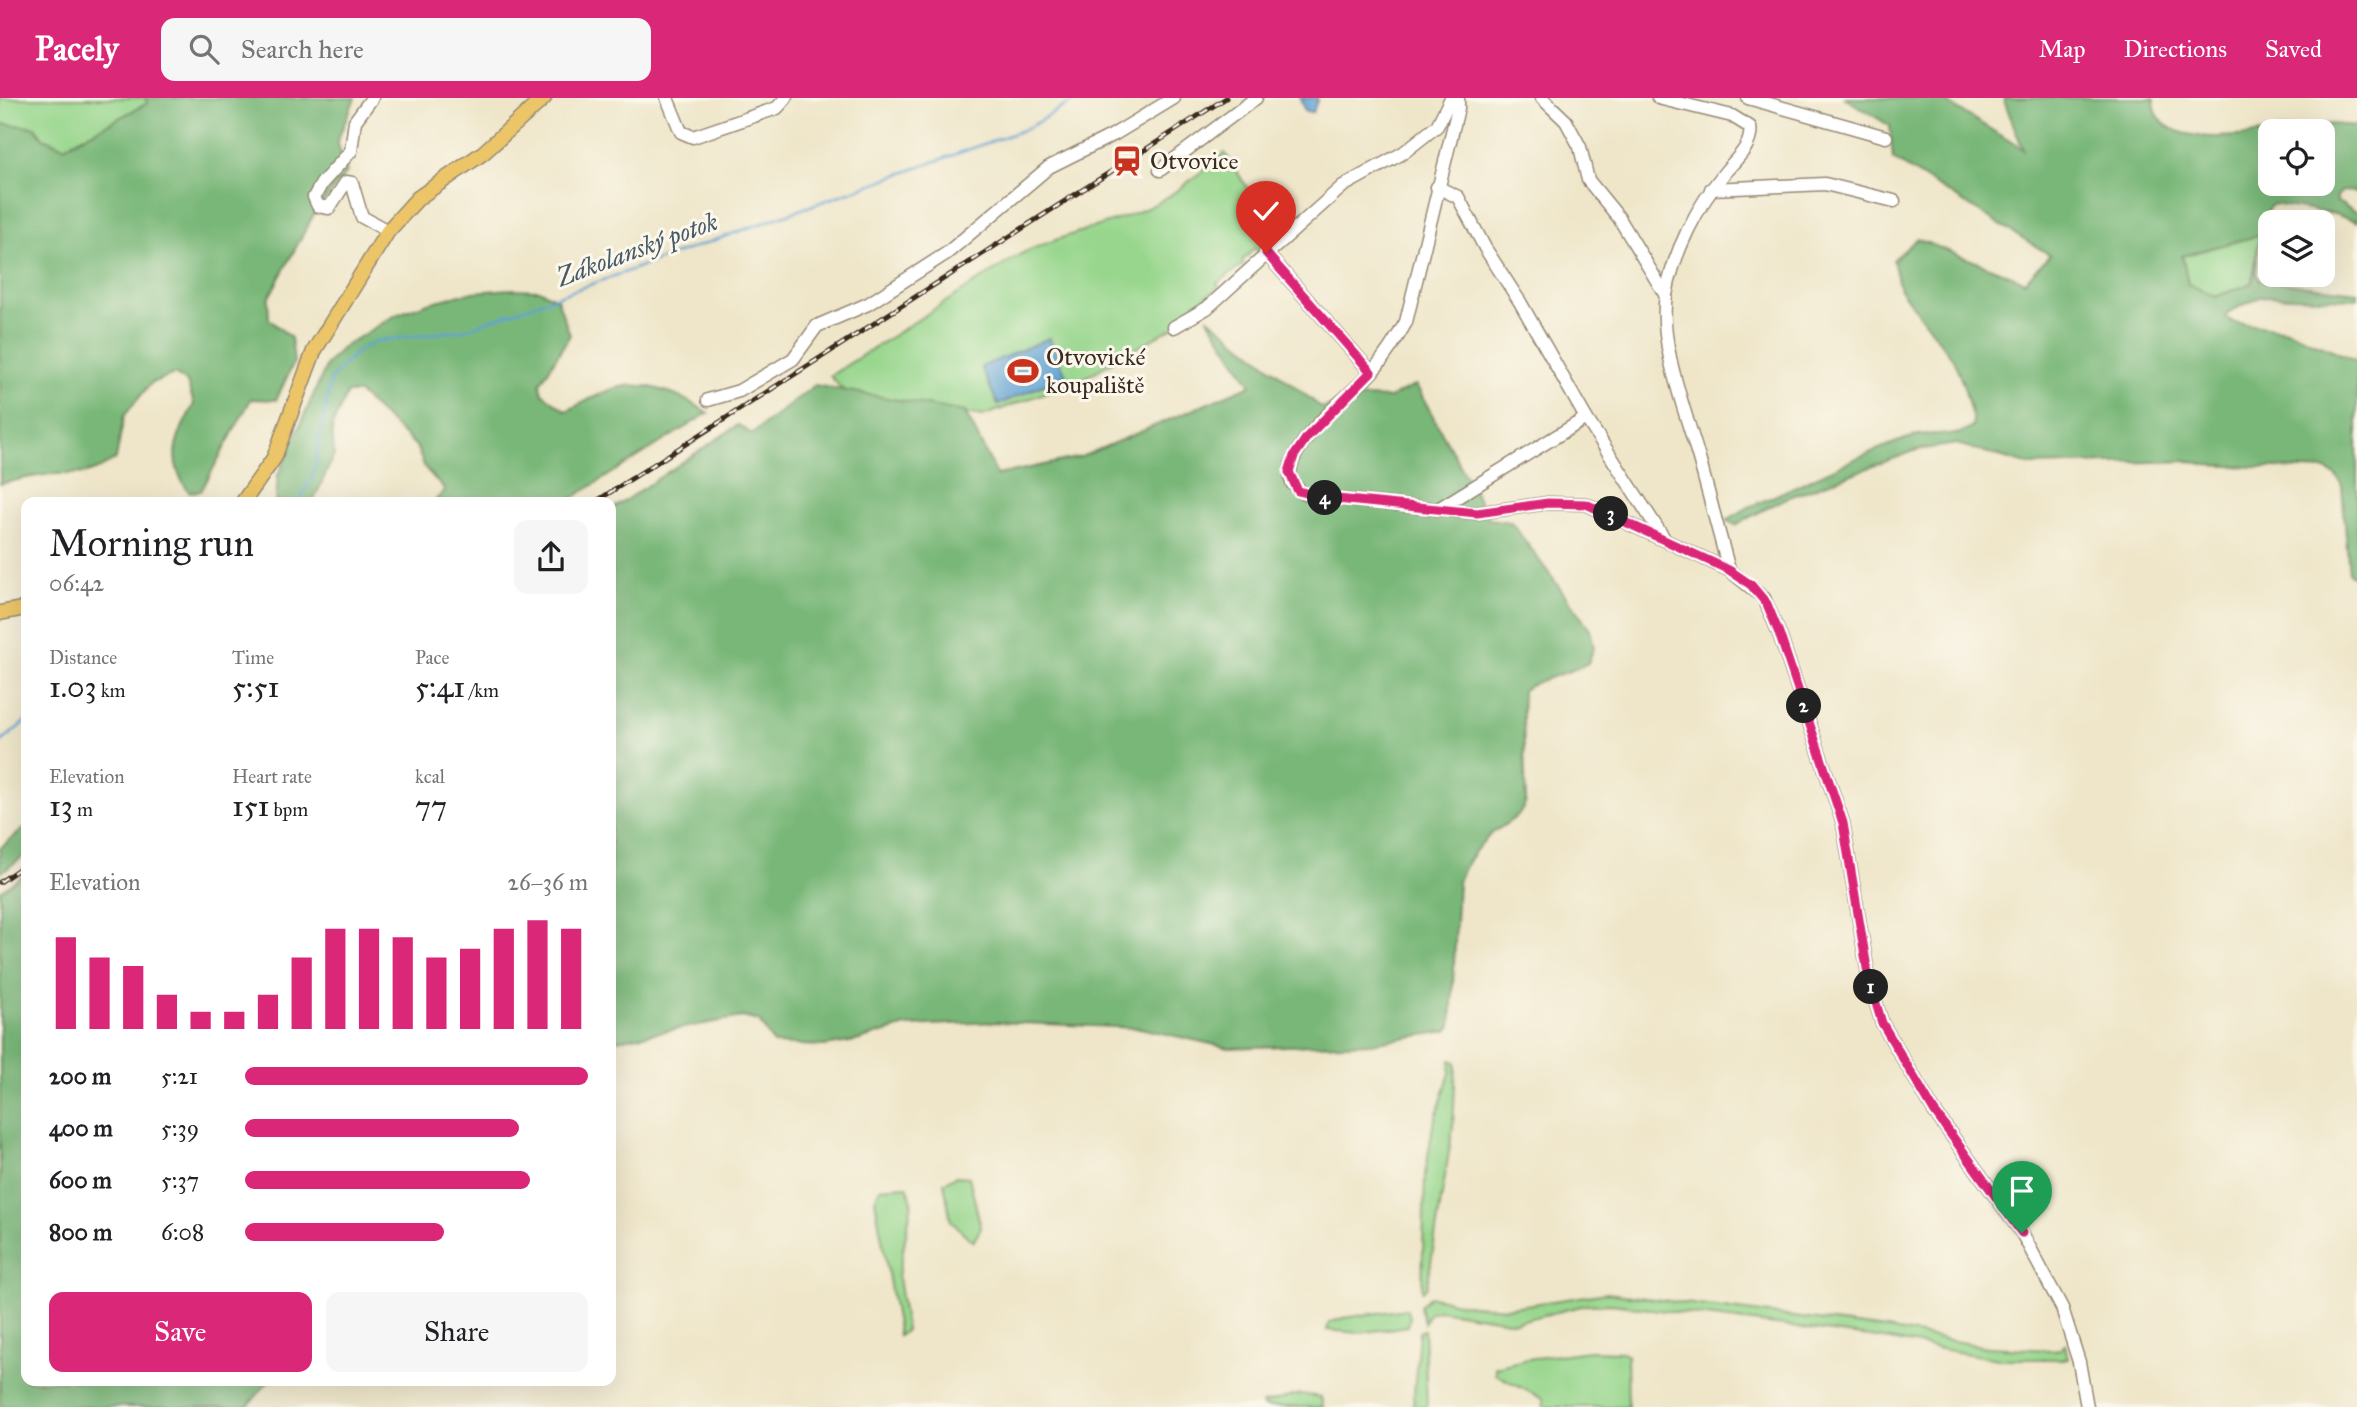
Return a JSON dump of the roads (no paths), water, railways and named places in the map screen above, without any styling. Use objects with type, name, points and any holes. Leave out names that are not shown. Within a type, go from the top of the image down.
[{"type":"main road","points":[[247,497],[274,458],[314,351],[388,231],[418,198],[483,153],[544,98]]},
{"type":"main road","points":[[0,613],[21,609]]},
{"type":"street","points":[[372,98],[355,121],[351,150],[322,183],[314,197],[318,206],[329,208],[342,186],[346,182],[352,183],[362,217],[388,231]]},
{"type":"street","points":[[667,98],[681,132],[699,137],[777,108],[786,98]]},
{"type":"street","points":[[708,400],[739,391],[793,359],[817,326],[869,304],[947,254],[1049,167],[1113,135],[1174,98]]},
{"type":"street","points":[[1160,170],[1256,98]]},
{"type":"street","points":[[1174,327],[1207,308],[1343,186],[1403,153],[1437,126],[1451,98]]},
{"type":"street","points":[[1458,98],[1458,108],[1406,322],[1391,349],[1300,446],[1290,467],[1292,483],[1303,493],[1327,498],[1477,513],[1548,503],[1586,504],[1729,570],[1763,598],[1783,646],[1843,823],[1869,980],[1882,1023],[1934,1111],[2028,1244],[2062,1308],[2080,1362],[2087,1407]]},
{"type":"street","points":[[1542,98],[1566,121],[1580,147],[1587,180],[1619,218],[1666,296]]},
{"type":"street","points":[[1658,98],[1732,116],[1750,127],[1752,135],[1711,190],[1679,250],[1666,296],[1665,324],[1678,393],[1729,570]]},
{"type":"street","points":[[1748,98],[1886,137]]},
{"type":"street","points":[[1711,190],[1825,184],[1894,201]]},
{"type":"street","points":[[1437,187],[1458,197],[1485,248],[1520,302],[1586,418],[1665,540]]},
{"type":"street","points":[[1266,253],[1371,372]]},
{"type":"street","points":[[1437,510],[1586,418]]},
{"type":"water","points":[[1300,98],[1318,98],[1313,112],[1305,112]]},
{"type":"water","name":"Otvovické koupaliště","points":[[1049,338],[1066,375],[998,405],[981,367]]},
{"type":"waterway","name":"Zákolanský potok","points":[[302,497],[313,475],[331,379],[359,350],[376,341],[463,330],[1026,129],[1078,98]]},
{"type":"waterway","name":"Zákolanský potok","points":[[0,743],[21,725]]},
{"type":"railway","points":[[603,497],[1226,98]]},
{"type":"railway","points":[[0,882],[21,867]]},
{"type":"place","name":"Otvovice","points":[[1127,161]]},
{"type":"place","name":"Otvovické koupaliště","points":[[1023,371]]}]
